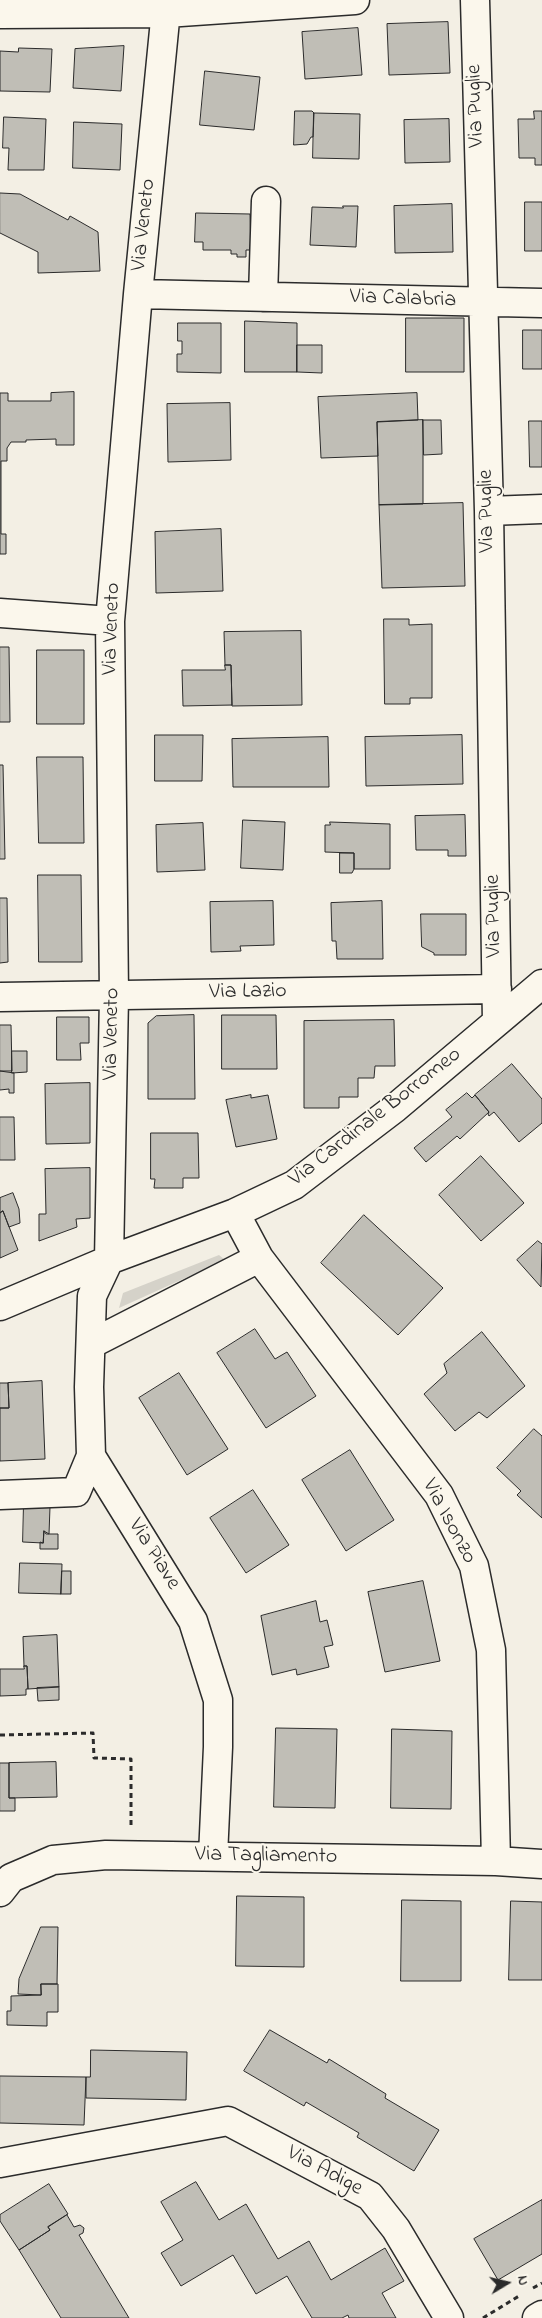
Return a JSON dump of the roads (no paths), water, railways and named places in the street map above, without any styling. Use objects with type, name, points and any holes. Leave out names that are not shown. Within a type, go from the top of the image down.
[{"type":"street","points":[[0,14],[355,0]]},
{"type":"street","name":"Via Puglie","points":[[475,0],[489,511],[497,1022]]},
{"type":"street","name":"Via Veneto","points":[[109,1260],[114,996],[110,621],[138,294],[167,7]]},
{"type":"street","points":[[264,296],[266,201]]},
{"type":"street","name":"Via Calabria","points":[[138,294],[542,303]]},
{"type":"street","points":[[489,511],[542,509]]},
{"type":"street","points":[[0,613],[110,621]]},
{"type":"street","name":"Via Cardinale Borromeo","points":[[0,1306],[109,1260],[236,1213],[294,1185],[395,1108],[542,984]]},
{"type":"street","name":"Via Lazio","points":[[0,997],[497,989]]},
{"type":"street","name":"Via Isonzo","points":[[236,1213],[259,1258],[439,1495],[474,1566],[491,1650],[496,1860]]},
{"type":"street","points":[[91,1344],[259,1258]]},
{"type":"street","points":[[0,1495],[76,1492],[91,1456],[89,1386],[92,1296],[109,1260]]},
{"type":"street","name":"Via Piave","points":[[91,1456],[193,1621],[218,1700],[218,1747],[213,1856]]},
{"type":"street","name":"Via Tagliamento","points":[[0,1892],[11,1878],[54,1860],[106,1855],[496,1860],[542,1864]]},
{"type":"street","name":"Via Adige","points":[[0,2163],[228,2121],[370,2196],[396,2229],[449,2318]]},
{"type":"street","points":[[537,2318],[542,2315]]}]
